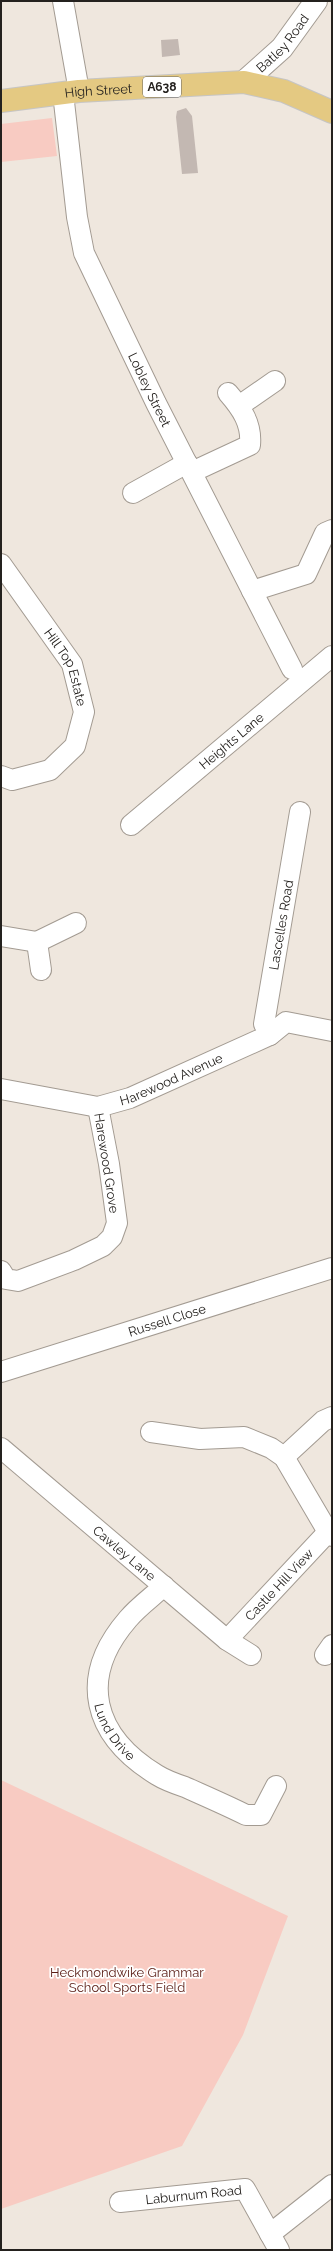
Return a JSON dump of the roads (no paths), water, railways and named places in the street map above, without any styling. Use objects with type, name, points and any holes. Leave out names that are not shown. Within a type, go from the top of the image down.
[{"type":"main road","name":"Batley Road","points":[[244,82],[282,48],[316,1]]},
{"type":"main road","name":"High Street","points":[[1,102],[71,92],[244,82]]},
{"type":"main road","name":"A638","points":[[244,82],[284,91],[332,112]]},
{"type":"street","name":"Lobley Street","points":[[66,2],[77,217],[84,253],[189,468],[292,669]]},
{"type":"street","points":[[133,493],[189,468],[250,445],[252,432],[234,399],[275,381]]},
{"type":"street","points":[[252,591],[306,574],[325,533],[332,530]]},
{"type":"street","name":"Hill Top Estate","points":[[1,564],[72,664],[84,712],[75,746],[50,770],[12,780],[1,776]]},
{"type":"street","name":"Heights Lane","points":[[131,825],[332,656]]},
{"type":"street","name":"Lascelles Road","points":[[270,1035],[264,1024],[300,812]]},
{"type":"street","points":[[1,936],[37,942],[76,924]]},
{"type":"street","points":[[37,942],[41,970]]},
{"type":"street","name":"Harewood Avenue","points":[[1,1089],[98,1107],[130,1098],[270,1035],[286,1022],[332,1031]]},
{"type":"street","name":"Harewood Grove","points":[[1,1271],[6,1279],[18,1281],[74,1260],[103,1246],[112,1237],[117,1223],[109,1164],[98,1107]]},
{"type":"street","name":"Russell Close","points":[[1,1372],[332,1268]]},
{"type":"street","points":[[284,1457],[323,1421],[332,1417]]},
{"type":"street","points":[[151,1432],[200,1439],[244,1437],[271,1448],[284,1457],[330,1534]]},
{"type":"street","name":"Cawley Lane","points":[[1,1448],[227,1640],[251,1655]]},
{"type":"street","name":"Castle Hill View","points":[[227,1640],[330,1534]]},
{"type":"street","name":"Lund Drive","points":[[164,1586],[128,1618],[113,1640],[100,1666],[97,1691],[104,1722],[123,1750],[158,1776],[261,1821],[276,1786]]},
{"type":"street","name":"Laburnum Road","points":[[120,2202],[245,2189],[274,2242]]},
{"type":"street","points":[[274,2242],[329,2192]]},
{"type":"park label","name":"Heckmondwike Grammar School Sports Field","points":[[127,1980]]}]
